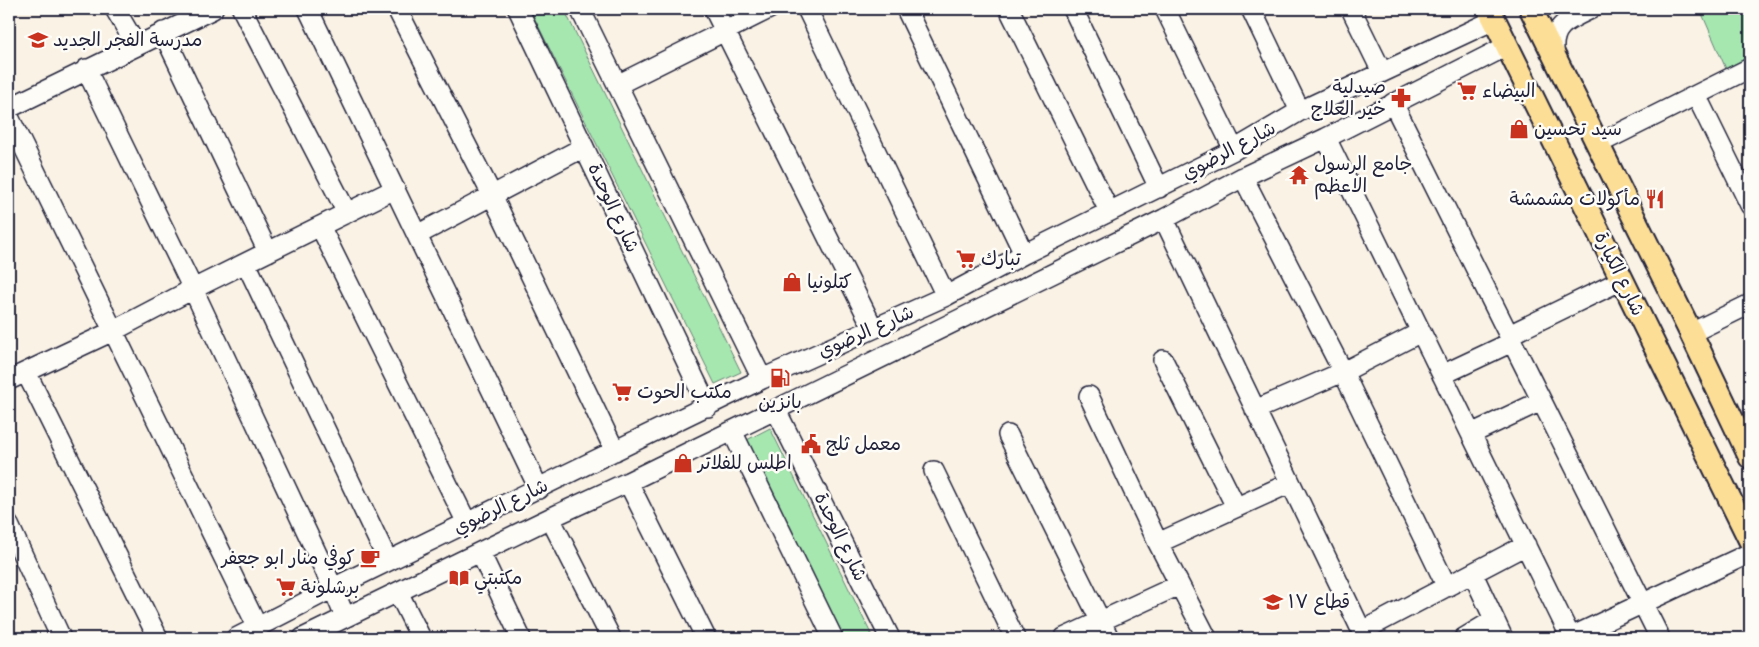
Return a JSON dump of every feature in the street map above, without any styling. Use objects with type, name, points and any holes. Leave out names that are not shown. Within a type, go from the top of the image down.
[{"type":"main road","name":"شارع الكيارة","points":[[1531,9],[1750,457]]},
{"type":"main road","name":"شارع الكيارة","points":[[1491,14],[1750,540]]},
{"type":"street","points":[[116,9],[136,45]]},
{"type":"street","points":[[9,108],[213,9]]},
{"type":"street","points":[[242,9],[346,213]]},
{"type":"street","points":[[397,9],[492,195],[615,452]]},
{"type":"street","name":"شارع الوحدة","points":[[518,9],[708,407]]},
{"type":"street","points":[[580,9],[762,379]]},
{"type":"street","points":[[714,9],[873,328]]},
{"type":"street","points":[[617,85],[769,9]]},
{"type":"street","points":[[807,9],[946,296]]},
{"type":"street","points":[[906,9],[1024,254]]},
{"type":"street","points":[[1010,9],[1109,212]]},
{"type":"street","points":[[1073,9],[1159,188]]},
{"type":"street","points":[[1165,9],[1234,150]]},
{"type":"street","points":[[1251,9],[1300,111]]},
{"type":"street","points":[[1351,9],[1382,72]]},
{"type":"street","points":[[1555,57],[1553,45],[1558,30],[1569,20],[1591,9]]},
{"type":"street","points":[[311,10],[416,235],[539,489]]},
{"type":"street","name":"شارع الرضوي","points":[[236,638],[333,588],[708,407],[762,379],[946,296],[1024,254],[1234,150],[1300,111],[1382,72],[1491,14]]},
{"type":"street","points":[[163,32],[268,252]]},
{"type":"street","name":"شارع الرضوي","points":[[303,638],[628,482],[1094,254],[1243,177],[1326,138],[1507,46]]},
{"type":"street","points":[[1598,144],[1750,68]]},
{"type":"street","points":[[86,69],[193,289],[345,617]]},
{"type":"street","points":[[1696,95],[1750,205]]},
{"type":"street","points":[[1392,103],[1660,638]]},
{"type":"street","points":[[9,117],[258,628]]},
{"type":"street","points":[[1326,138],[1571,638],[1750,553]]},
{"type":"street","points":[[416,235],[584,147]]},
{"type":"street","points":[[1243,177],[1343,372],[1447,587]]},
{"type":"street","points":[[9,380],[113,331],[193,289],[395,189]]},
{"type":"street","points":[[1164,219],[1364,635],[1447,587],[1526,545]]},
{"type":"street","points":[[320,226],[467,523]]},
{"type":"street","points":[[1080,226],[1094,254]]},
{"type":"street","points":[[246,263],[388,561]]},
{"type":"street","points":[[1442,375],[1622,280]]},
{"type":"street","points":[[1691,333],[1750,304]]},
{"type":"street","points":[[1255,410],[1343,372],[1421,332]]},
{"type":"street","points":[[1163,360],[1236,507]]},
{"type":"street","points":[[26,372],[158,638]]},
{"type":"street","points":[[1088,396],[1158,543],[1207,638]]},
{"type":"street","points":[[1471,434],[1541,401]]},
{"type":"street","name":"شارع الوحدة","points":[[776,410],[890,638]]},
{"type":"street","points":[[732,431],[833,638]]},
{"type":"street","points":[[1008,435],[1109,638]]},
{"type":"street","points":[[934,471],[1015,638]]},
{"type":"street","points":[[628,482],[706,638]]},
{"type":"street","points":[[1158,543],[1290,482]]},
{"type":"street","points":[[550,518],[611,638]]},
{"type":"street","points":[[9,525],[61,638]]},
{"type":"street","points":[[480,552],[521,638]]},
{"type":"street","points":[[1472,574],[1503,638]]},
{"type":"street","points":[[1064,638],[1179,585]]},
{"type":"street","points":[[398,592],[421,638]]},
{"type":"street","points":[[1464,638],[1494,620]]},
{"type":"green space","points":[[530,9],[564,9],[741,372],[715,384]]},
{"type":"green space","points":[[1700,9],[1750,9],[1750,68],[1730,78]]},
{"type":"green space","points":[[770,428],[873,638],[843,638],[745,441]]},
{"type":"place","name":"مدرسة الفجر الجديد","points":[[38,40]]},
{"type":"place","name":"البيضاء","points":[[1467,91]]},
{"type":"place","name":"صيدلية خير العلاج","points":[[1401,98]]},
{"type":"place","name":"سيد تحسين","points":[[1519,129]]},
{"type":"place","name":"جامع الرسول الاعظم","points":[[1299,175]]},
{"type":"place","name":"مأكولات مشمشة","points":[[1655,199]]},
{"type":"place","name":"تبارك","points":[[966,259]]},
{"type":"place","name":"كتلونيا","points":[[792,282]]},
{"type":"place","name":"بانزين","points":[[780,378]]},
{"type":"place","name":"مكتب الحوت","points":[[622,392]]},
{"type":"place","name":"معمل ثلج","points":[[811,444]]},
{"type":"place","name":"اطلس للفلاتر","points":[[683,463]]},
{"type":"place","name":"كوفي منار ابو جعفر","points":[[370,558]]},
{"type":"place","name":"مكتبتي","points":[[459,578]]},
{"type":"place","name":"برشلونة","points":[[286,587]]},
{"type":"place","name":"قطاع ١٧","points":[[1273,602]]}]
